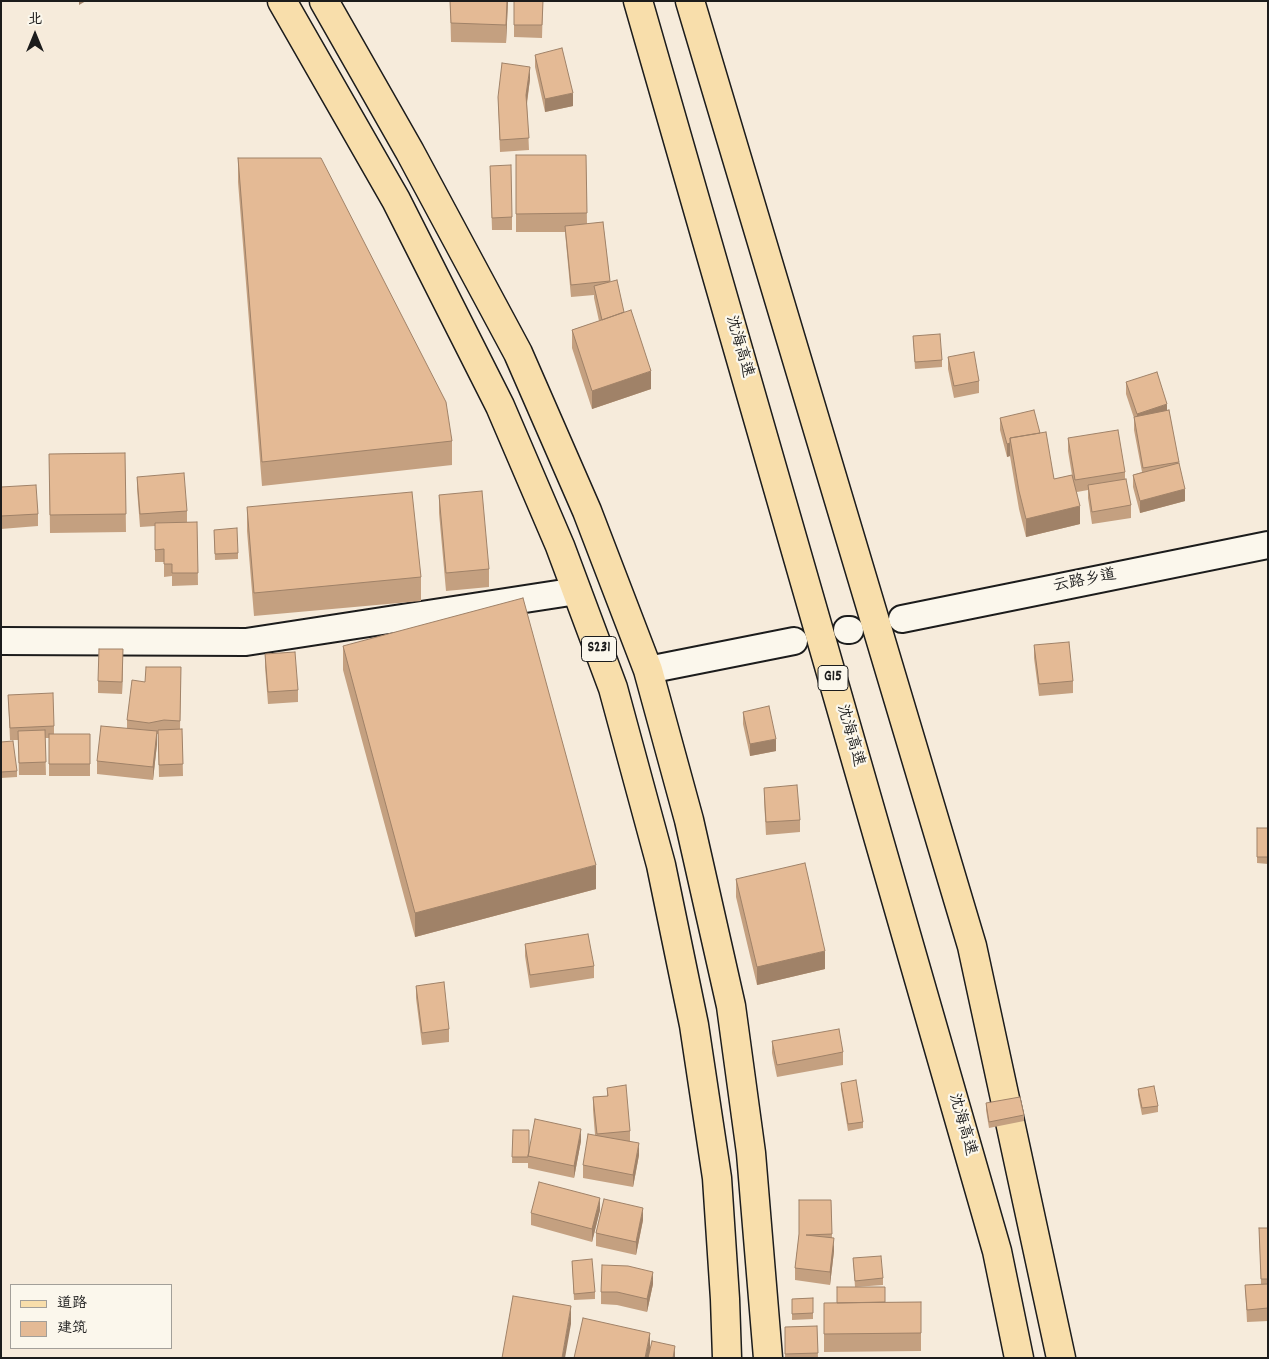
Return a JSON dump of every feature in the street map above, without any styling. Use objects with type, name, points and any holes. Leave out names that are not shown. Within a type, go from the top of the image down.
[{"type":"main road","name":"S231","points":[[282,1],[396,200],[500,406],[560,546],[614,688],[661,865],[694,1025],[717,1178],[727,1358]]},
{"type":"main road","name":"S231","points":[[324,1],[410,152],[518,353],[587,511],[648,670],[690,820],[731,1006],[751,1153],[768,1358]]},
{"type":"main road","name":"沈海高速","points":[[638,1],[997,1251],[1019,1358]]},
{"type":"main road","points":[[690,1],[972,946],[1062,1358]]},
{"type":"street","name":"云路乡道","points":[[902,619],[1268,545]]},
{"type":"street","points":[[1,641],[246,642],[577,591]]},
{"type":"street","points":[[648,670],[794,641]]},
{"type":"building","points":[[450,1],[507,1],[506,25],[451,23]]},
{"type":"building","points":[[514,1],[543,1],[542,25],[514,25]]},
{"type":"building","points":[[562,48],[573,93],[545,99],[535,55]]},
{"type":"building","points":[[502,63],[530,67],[526,95],[529,138],[500,140],[498,97]]},
{"type":"building","points":[[516,155],[586,155],[587,213],[516,214]]},
{"type":"building","points":[[238,158],[321,158],[446,402],[452,441],[262,462]]},
{"type":"building","points":[[511,165],[512,217],[492,218],[490,166]]},
{"type":"building","points":[[603,222],[610,281],[571,285],[565,226]]},
{"type":"building","points":[[617,280],[624,312],[602,320],[594,286]]},
{"type":"building","points":[[631,310],[651,371],[592,391],[572,330]]},
{"type":"building","points":[[940,334],[942,360],[915,362],[913,336]]},
{"type":"building","points":[[974,352],[979,381],[954,386],[948,357]]},
{"type":"building","points":[[1157,372],[1167,404],[1137,414],[1126,382]]},
{"type":"building","points":[[1034,410],[1040,433],[1010,438],[1010,443],[1007,444],[1000,418]]},
{"type":"building","points":[[1169,410],[1179,462],[1143,468],[1134,417]]},
{"type":"building","points":[[1118,430],[1125,472],[1075,480],[1068,438]]},
{"type":"building","points":[[1046,432],[1054,479],[1072,475],[1080,506],[1026,519],[1010,438]]},
{"type":"building","points":[[125,453],[126,514],[50,515],[49,454]]},
{"type":"building","points":[[1179,463],[1185,489],[1140,501],[1133,475]]},
{"type":"building","points":[[184,473],[187,511],[140,514],[137,477]]},
{"type":"building","points":[[1126,479],[1131,505],[1092,512],[1088,485]]},
{"type":"building","points":[[36,485],[38,514],[1,516],[1,487]]},
{"type":"building","points":[[482,491],[489,569],[446,573],[439,495]]},
{"type":"building","points":[[412,492],[421,577],[254,593],[247,507]]},
{"type":"building","points":[[197,522],[198,573],[172,573],[172,564],[164,564],[164,549],[155,550],[155,523]]},
{"type":"building","points":[[237,528],[238,553],[215,554],[214,530]]},
{"type":"building","points":[[523,598],[596,865],[415,913],[343,646]]},
{"type":"building","points":[[1069,642],[1073,681],[1039,684],[1034,645]]},
{"type":"building","points":[[99,649],[123,649],[122,682],[98,681]]},
{"type":"building","points":[[295,652],[298,690],[268,692],[265,654]]},
{"type":"building","points":[[146,667],[181,667],[180,721],[164,720],[149,723],[127,720],[132,680],[145,682]]},
{"type":"building","points":[[53,693],[54,726],[10,728],[8,695]]},
{"type":"building","points":[[769,706],[776,739],[750,744],[743,712]]},
{"type":"building","points":[[101,726],[157,731],[153,767],[97,761]]},
{"type":"building","points":[[182,729],[183,764],[159,765],[158,730]]},
{"type":"building","points":[[45,730],[46,762],[19,763],[18,731]]},
{"type":"building","points":[[49,734],[90,734],[90,764],[49,764]]},
{"type":"building","points":[[13,741],[17,771],[1,772],[1,742]]},
{"type":"building","points":[[797,785],[800,820],[766,822],[764,788]]},
{"type":"building","points":[[1257,828],[1268,828],[1268,857],[1257,857]]},
{"type":"building","points":[[805,863],[825,951],[757,967],[736,879]]},
{"type":"building","points":[[588,934],[594,966],[530,975],[525,944]]},
{"type":"building","points":[[444,982],[449,1029],[422,1033],[416,986]]},
{"type":"building","points":[[839,1029],[843,1052],[777,1065],[772,1041]]},
{"type":"building","points":[[856,1080],[863,1122],[848,1124],[841,1083]]},
{"type":"building","points":[[626,1085],[630,1131],[597,1134],[593,1097],[608,1096],[607,1088]]},
{"type":"building","points":[[1154,1086],[1158,1106],[1142,1108],[1138,1089]]},
{"type":"building","points":[[1020,1097],[1024,1115],[989,1122],[986,1103]]},
{"type":"building","points":[[535,1119],[581,1129],[574,1166],[528,1156]]},
{"type":"building","points":[[513,1130],[529,1130],[528,1157],[512,1157]]},
{"type":"building","points":[[588,1134],[639,1143],[633,1175],[583,1165]]},
{"type":"building","points":[[539,1182],[600,1198],[592,1229],[531,1213]]},
{"type":"building","points":[[604,1199],[643,1208],[636,1242],[596,1233]]},
{"type":"building","points":[[799,1200],[831,1200],[832,1234],[806,1235],[834,1238],[830,1272],[795,1268],[799,1234]]},
{"type":"building","points":[[1259,1228],[1268,1228],[1268,1279],[1261,1279]]},
{"type":"building","points":[[881,1256],[883,1278],[855,1281],[853,1258]]},
{"type":"building","points":[[592,1259],[595,1292],[574,1294],[572,1261]]},
{"type":"building","points":[[602,1265],[628,1266],[653,1272],[647,1299],[617,1292],[601,1292]]},
{"type":"building","points":[[1268,1284],[1268,1308],[1247,1310],[1245,1285]]},
{"type":"building","points":[[837,1287],[885,1287],[885,1302],[837,1303]]},
{"type":"building","points":[[513,1296],[571,1306],[562,1358],[502,1358]]},
{"type":"building","points":[[813,1298],[813,1313],[792,1314],[792,1299]]},
{"type":"building","points":[[921,1302],[921,1333],[824,1334],[824,1303]]},
{"type":"building","points":[[583,1318],[650,1333],[645,1358],[574,1358]]},
{"type":"building","points":[[817,1326],[818,1353],[785,1354],[785,1327]]},
{"type":"building","points":[[652,1341],[675,1346],[673,1358],[648,1358]]}]
